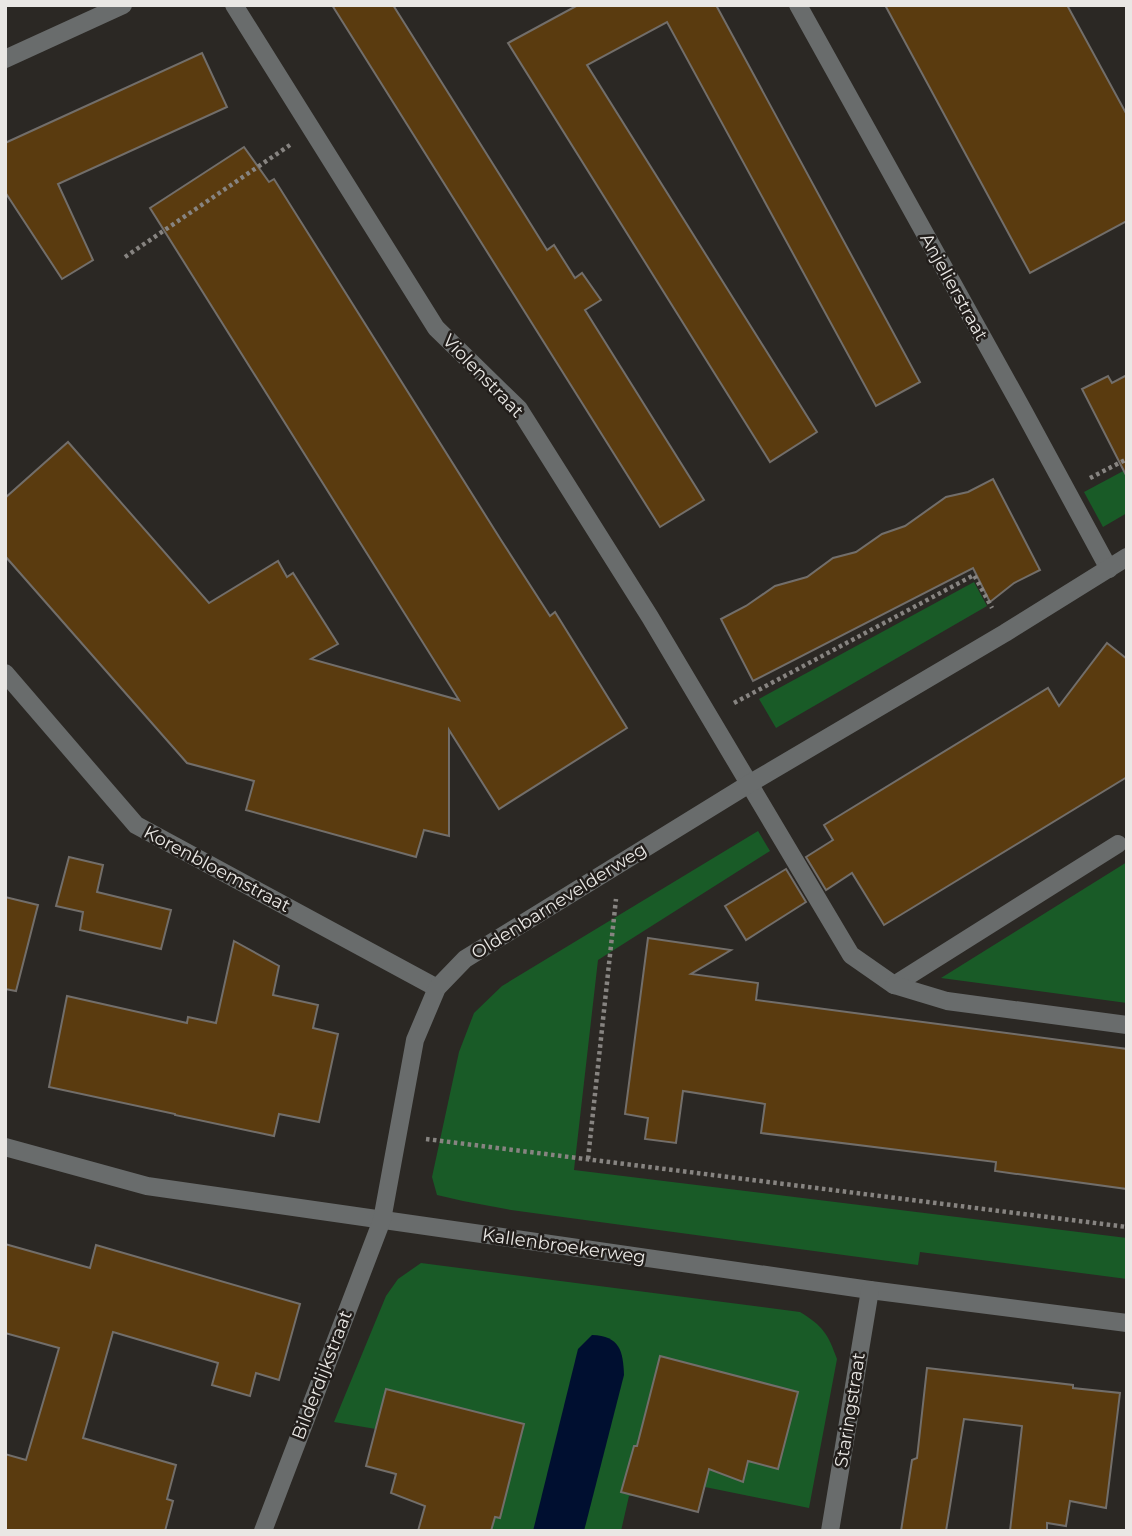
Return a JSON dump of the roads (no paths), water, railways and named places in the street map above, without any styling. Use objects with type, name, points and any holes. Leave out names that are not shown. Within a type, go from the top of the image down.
[{"type":"street","points":[[5,59],[123,5]]},
{"type":"street","name":"Violenstraat","points":[[234,5],[436,327],[519,409],[650,617],[749,784]]},
{"type":"street","name":"Anjelierstraat","points":[[798,5],[1109,569]]},
{"type":"street","name":"Oldenbarnevelderweg","points":[[382,1220],[415,1040],[437,988],[465,959],[749,784],[1005,633],[1127,557]]},
{"type":"street","name":"Korenbloemstraat","points":[[5,673],[136,825],[437,988]]},
{"type":"street","points":[[749,784],[851,955],[894,985],[947,1001],[1127,1025]]},
{"type":"street","points":[[894,985],[1118,844]]},
{"type":"street","name":"Kallenbroekerweg","points":[[5,1147],[147,1186],[870,1290],[1127,1323]]},
{"type":"street","name":"Bilderdijkstraat","points":[[262,1531],[382,1220]]},
{"type":"street","name":"Staringstraat","points":[[830,1531],[870,1290]]},
{"type":"water","points":[[592,1335],[609,1338],[618,1346],[623,1359],[624,1375],[584,1531],[533,1531],[578,1349]]}]
